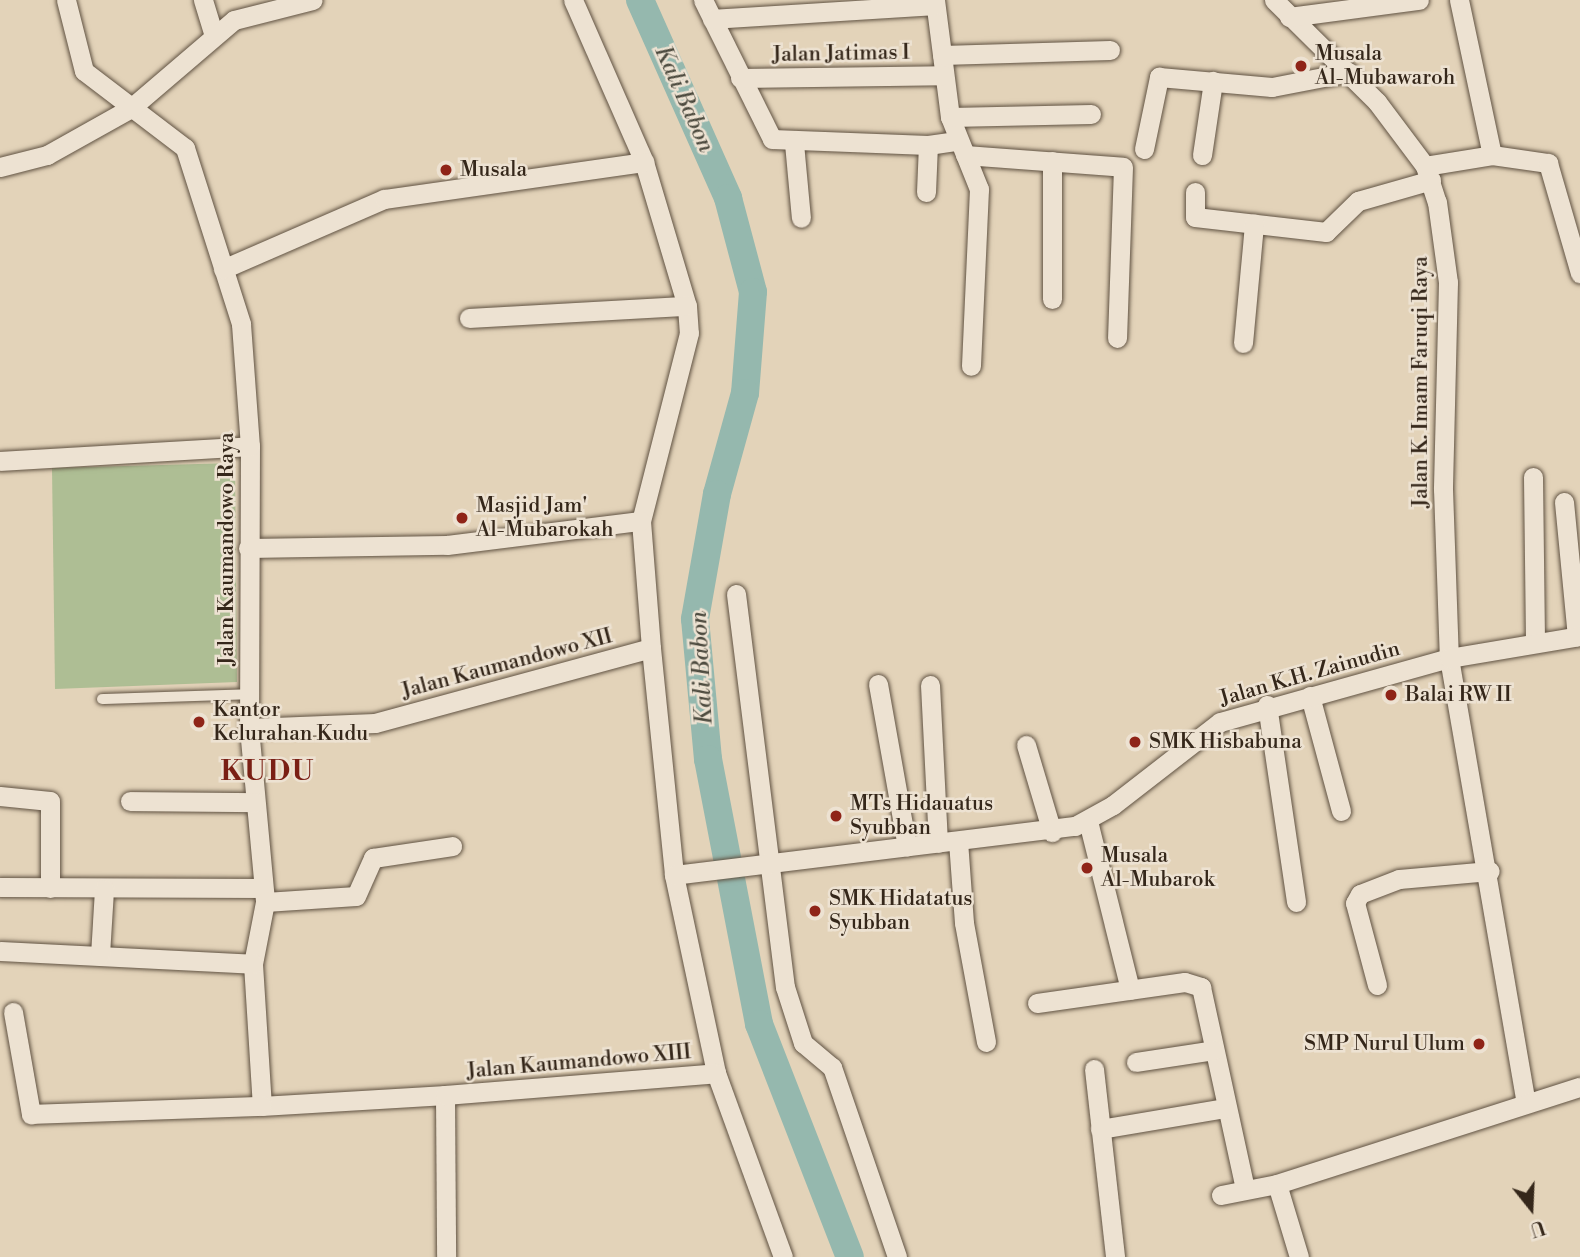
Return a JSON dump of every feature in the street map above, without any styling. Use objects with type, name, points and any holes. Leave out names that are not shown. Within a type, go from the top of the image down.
[{"type":"street","name":"Jalan Kaumandowo Raya","points":[[66,0],[83,71],[185,148],[243,340],[250,446],[249,728],[264,895],[253,964],[262,1106]]},
{"type":"street","points":[[203,0],[213,33]]},
{"type":"street","points":[[0,167],[47,155],[131,108],[213,33],[272,5],[313,0]]},
{"type":"street","points":[[573,0],[644,162],[687,306],[687,344],[641,521],[651,648],[676,874],[716,1073],[783,1257]]},
{"type":"street","points":[[703,0],[764,131],[794,143],[928,145],[1125,170],[1117,338]]},
{"type":"street","points":[[1274,0],[1349,72],[1428,173]]},
{"type":"street","points":[[1289,17],[1419,0]]},
{"type":"street","points":[[1459,0],[1492,155]]},
{"type":"street","points":[[712,19],[935,3],[950,117],[979,189],[971,366]]},
{"type":"street","name":"Jalan Jatimas I","points":[[740,78],[942,65],[1110,50]]},
{"type":"street","points":[[1144,149],[1158,78],[1213,80],[1272,87],[1349,72]]},
{"type":"street","points":[[1202,155],[1213,80]]},
{"type":"street","points":[[950,117],[1091,114]]},
{"type":"street","points":[[794,143],[801,218]]},
{"type":"street","points":[[926,192],[928,145]]},
{"type":"street","points":[[1195,192],[1195,217],[1326,232],[1358,201],[1428,173],[1492,155],[1548,163],[1572,207],[1580,273]]},
{"type":"street","points":[[1052,161],[1052,299]]},
{"type":"street","points":[[223,269],[384,199],[644,162]]},
{"type":"street","name":"Jalan K. Imam Faruqi Raya","points":[[1428,173],[1448,282],[1443,489],[1449,658]]},
{"type":"street","points":[[1243,343],[1254,224]]},
{"type":"street","points":[[469,318],[687,306]]},
{"type":"street","points":[[0,461],[250,446]]},
{"type":"street","points":[[1533,477],[1535,642]]},
{"type":"street","points":[[1564,502],[1579,636]]},
{"type":"street","points":[[248,548],[447,545],[641,521]]},
{"type":"street","points":[[736,594],[785,986],[802,1040],[832,1067],[897,1257]]},
{"type":"street","name":"Jalan K.H. Zainudin","points":[[676,874],[907,846],[1052,832],[1088,821],[1220,722],[1267,705],[1449,658],[1579,636]]},
{"type":"street","name":"Jalan Kaumandowo XII","points":[[249,728],[375,723],[651,648]]},
{"type":"street","points":[[1449,658],[1490,872],[1526,1102]]},
{"type":"street","points":[[878,684],[907,846]]},
{"type":"street","points":[[930,685],[948,842],[986,1042]]},
{"type":"street","points":[[1310,696],[1341,811]]},
{"type":"street","points":[[1267,705],[1296,902]]},
{"type":"street","points":[[1026,746],[1052,832]]},
{"type":"street","points":[[0,796],[50,801],[50,888]]},
{"type":"street","points":[[130,801],[254,802]]},
{"type":"street","points":[[1088,821],[1130,990]]},
{"type":"street","points":[[0,887],[356,896],[373,858],[452,846]]},
{"type":"street","points":[[1377,985],[1355,903],[1360,894],[1399,879],[1490,872]]},
{"type":"street","points":[[100,955],[104,889]]},
{"type":"street","points":[[0,951],[253,964]]},
{"type":"street","points":[[1037,1003],[1185,982],[1201,987],[1225,1108],[1245,1189]]},
{"type":"street","points":[[13,1012],[31,1114],[262,1106],[445,1095],[446,1257]]},
{"type":"street","points":[[1136,1062],[1214,1050]]},
{"type":"street","points":[[1094,1069],[1115,1257]]},
{"type":"street","name":"Jalan Kaumandowo XIII","points":[[445,1095],[716,1073]]},
{"type":"street","points":[[1221,1195],[1277,1184],[1526,1102],[1580,1087]]},
{"type":"street","points":[[1100,1129],[1225,1108]]},
{"type":"street","points":[[1277,1184],[1299,1257]]},
{"type":"lane","points":[[102,699],[251,694]]},
{"type":"green space","points":[[235,463],[237,682],[55,689],[52,468]]},
{"type":"waterway","name":"Kali Babon","points":[[640,0],[728,198],[753,292],[745,393],[717,494],[695,619],[708,759],[759,1024],[850,1257]]},
{"type":"place","name":"Musala Al-Mubawaroh","points":[[1301,66]]},
{"type":"place","name":"Musala","points":[[446,170]]},
{"type":"place","name":"Masjid Jam' Al-Mubarokah","points":[[462,518]]},
{"type":"place","name":"Balai RW II","points":[[1391,695]]},
{"type":"place","name":"Kantor Kelurahan Kudu","points":[[199,722]]},
{"type":"place","name":"SMK Hisbabuna","points":[[1135,742]]},
{"type":"place","name":"MTs Hidauatus Syubban","points":[[836,816]]},
{"type":"place","name":"Musala Al-Mubarok","points":[[1087,868]]},
{"type":"place","name":"SMK Hidatatus Syubban","points":[[815,911]]},
{"type":"place","name":"SMP Nurul Ulum","points":[[1479,1044]]},
{"type":"district","name":"KUDU","points":[[268,772]]}]
